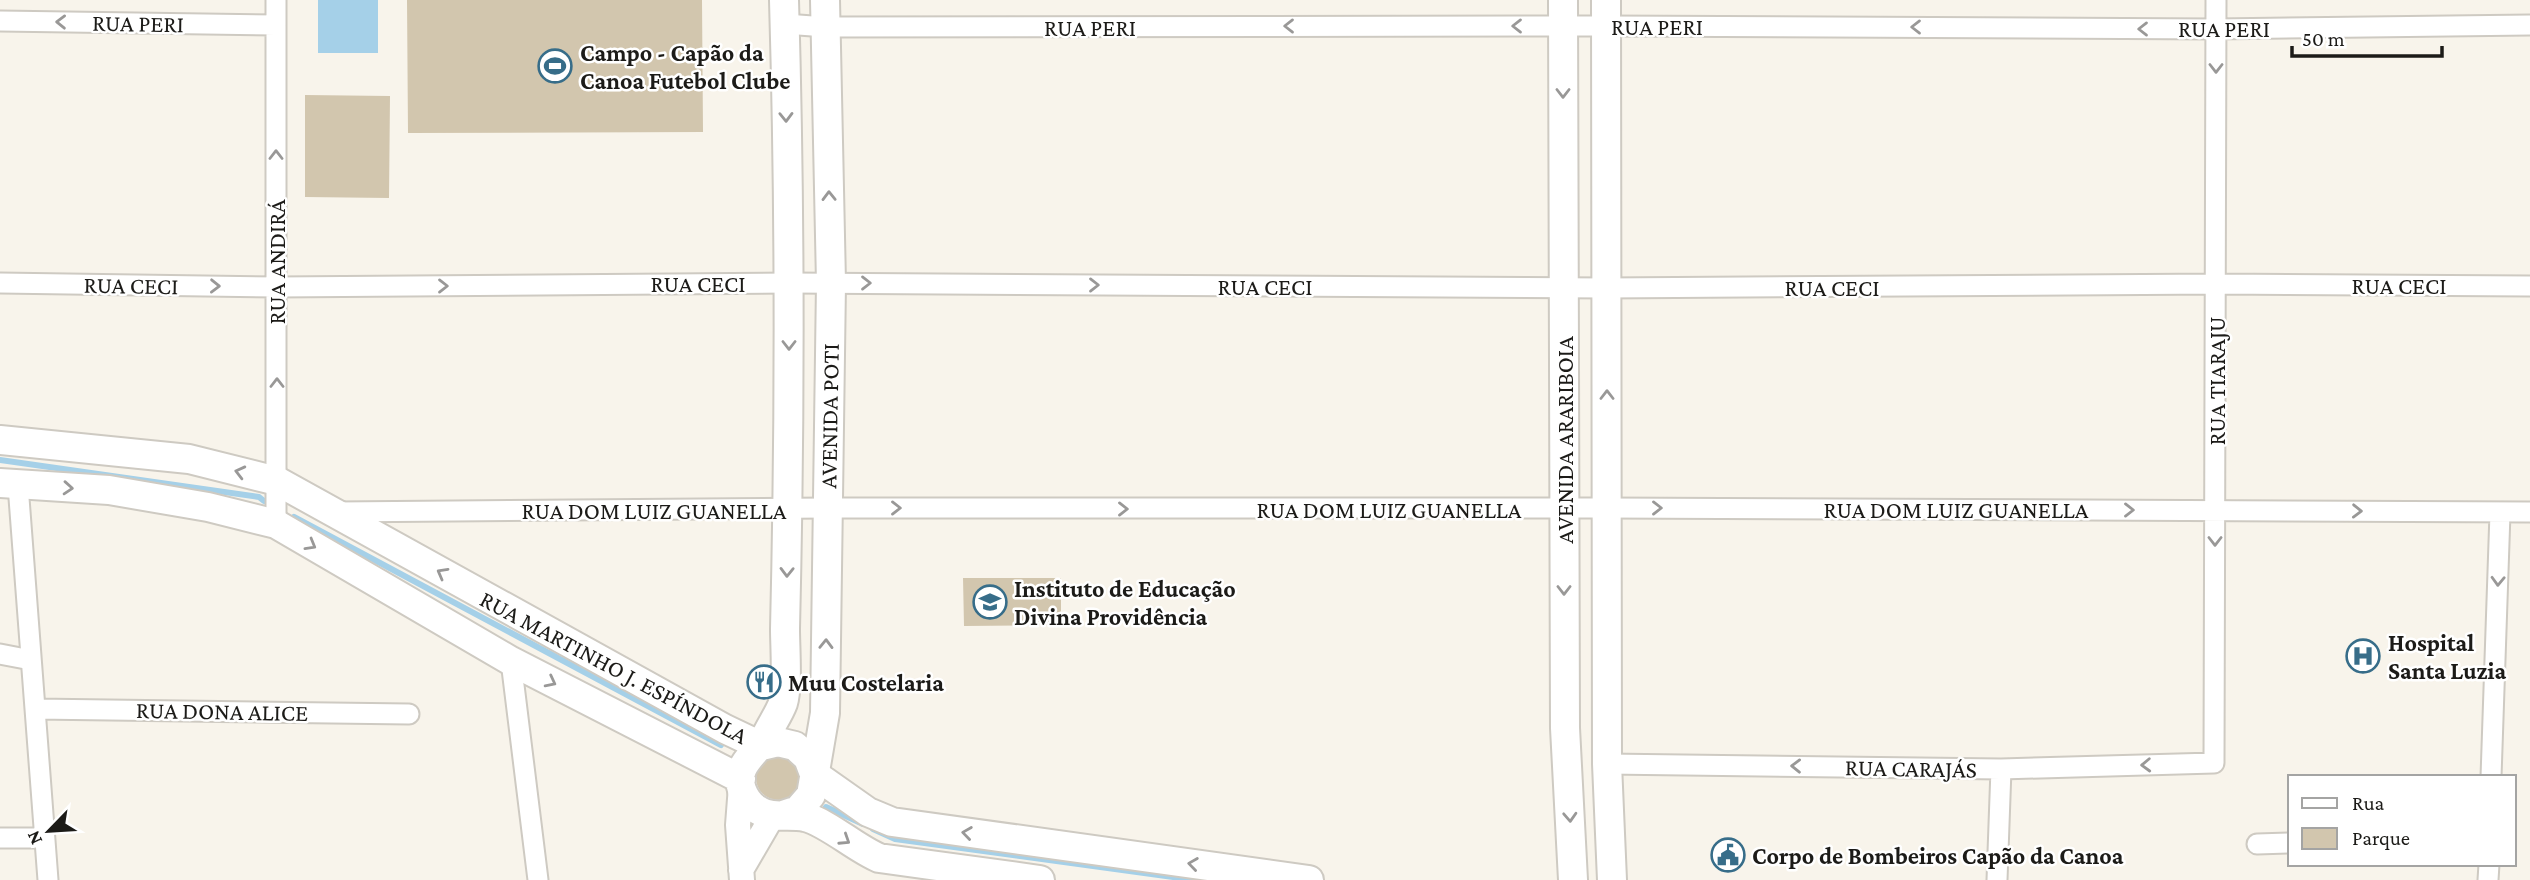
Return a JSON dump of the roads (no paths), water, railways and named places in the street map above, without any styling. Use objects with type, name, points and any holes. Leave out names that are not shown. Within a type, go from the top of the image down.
[{"type":"main road","name":"AVENIDA POTI","points":[[741,783],[743,766],[750,754],[761,746],[784,702],[790,283],[784,12]]},
{"type":"main road","name":"AVENIDA ARARIBOIA","points":[[1563,13],[1565,729],[1573,880]]},
{"type":"main road","name":"AVENIDA ARARIBOIA","points":[[1606,13],[1607,764],[1612,880]]},
{"type":"main road","name":"AVENIDA POTI","points":[[778,815],[797,810],[811,795],[825,713],[831,283],[826,14]]},
{"type":"main road","points":[[1563,184],[1606,184]]},
{"type":"main road","name":"RUA MARTINHO J. ESPÍNDOLA","points":[[0,440],[188,459],[277,481],[725,729],[761,746],[778,742],[795,746],[808,758],[814,774],[868,812],[892,822],[1309,880]]},
{"type":"main road","points":[[1564,447],[1607,445]]},
{"type":"main road","name":"RUA MARTINHO J. ESPÍNDOLA","points":[[9,484],[109,490],[208,507],[276,524],[511,661],[741,783],[746,798],[759,811],[815,821],[878,858],[1040,880]]},
{"type":"main road","points":[[1565,657],[1607,658]]},
{"type":"main road","points":[[1565,729],[1607,729]]},
{"type":"street","name":"RUA ANDIRÁ","points":[[276,0],[276,524]]},
{"type":"street","name":"RUA TIARAJU","points":[[2214,763],[2216,0]]},
{"type":"street","name":"RUA PERI","points":[[784,12],[1606,13],[2216,29],[2530,25]]},
{"type":"street","name":"RUA PERI","points":[[0,22],[276,25]]},
{"type":"street","name":"RUA CECI","points":[[0,283],[276,287],[790,283],[1564,288],[2217,284],[2530,286]]},
{"type":"street","points":[[9,484],[36,709],[48,880]]},
{"type":"street","name":"RUA DOM LUIZ GUANELLA","points":[[332,512],[827,508],[2530,512]]},
{"type":"street","points":[[2491,775],[2500,513]]},
{"type":"street","points":[[0,654],[31,660]]},
{"type":"street","points":[[511,661],[538,880]]},
{"type":"street","name":"RUA DONA ALICE","points":[[36,709],[409,714]]},
{"type":"street","name":"RUA CARAJÁS","points":[[1607,764],[2001,769],[2214,763]]},
{"type":"street","points":[[1997,880],[2001,769]]},
{"type":"street","points":[[741,783],[738,825],[741,875]]},
{"type":"street","points":[[741,875],[778,815]]},
{"type":"street","points":[[0,838],[44,838]]},
{"type":"street","points":[[2257,844],[2288,843]]},
{"type":"water","points":[[318,0],[378,0],[378,53],[318,53]]},
{"type":"waterway","points":[[0,460],[259,497],[264,501]]},
{"type":"waterway","points":[[294,517],[721,745]]},
{"type":"waterway","points":[[826,807],[863,824]]},
{"type":"waterway","points":[[873,829],[895,839],[1195,880]]},
{"type":"place","name":"Campo - Capão da Canoa Futebol Clube","points":[[555,66]]},
{"type":"place","name":"Instituto de Educação Divina Providência","points":[[990,602]]},
{"type":"place","name":"Hospital Santa Luzia","points":[[2363,656]]},
{"type":"place","name":"Muu Costelaria","points":[[764,682]]},
{"type":"place","name":"Corpo de Bombeiros Capão da Canoa","points":[[1728,855]]}]
